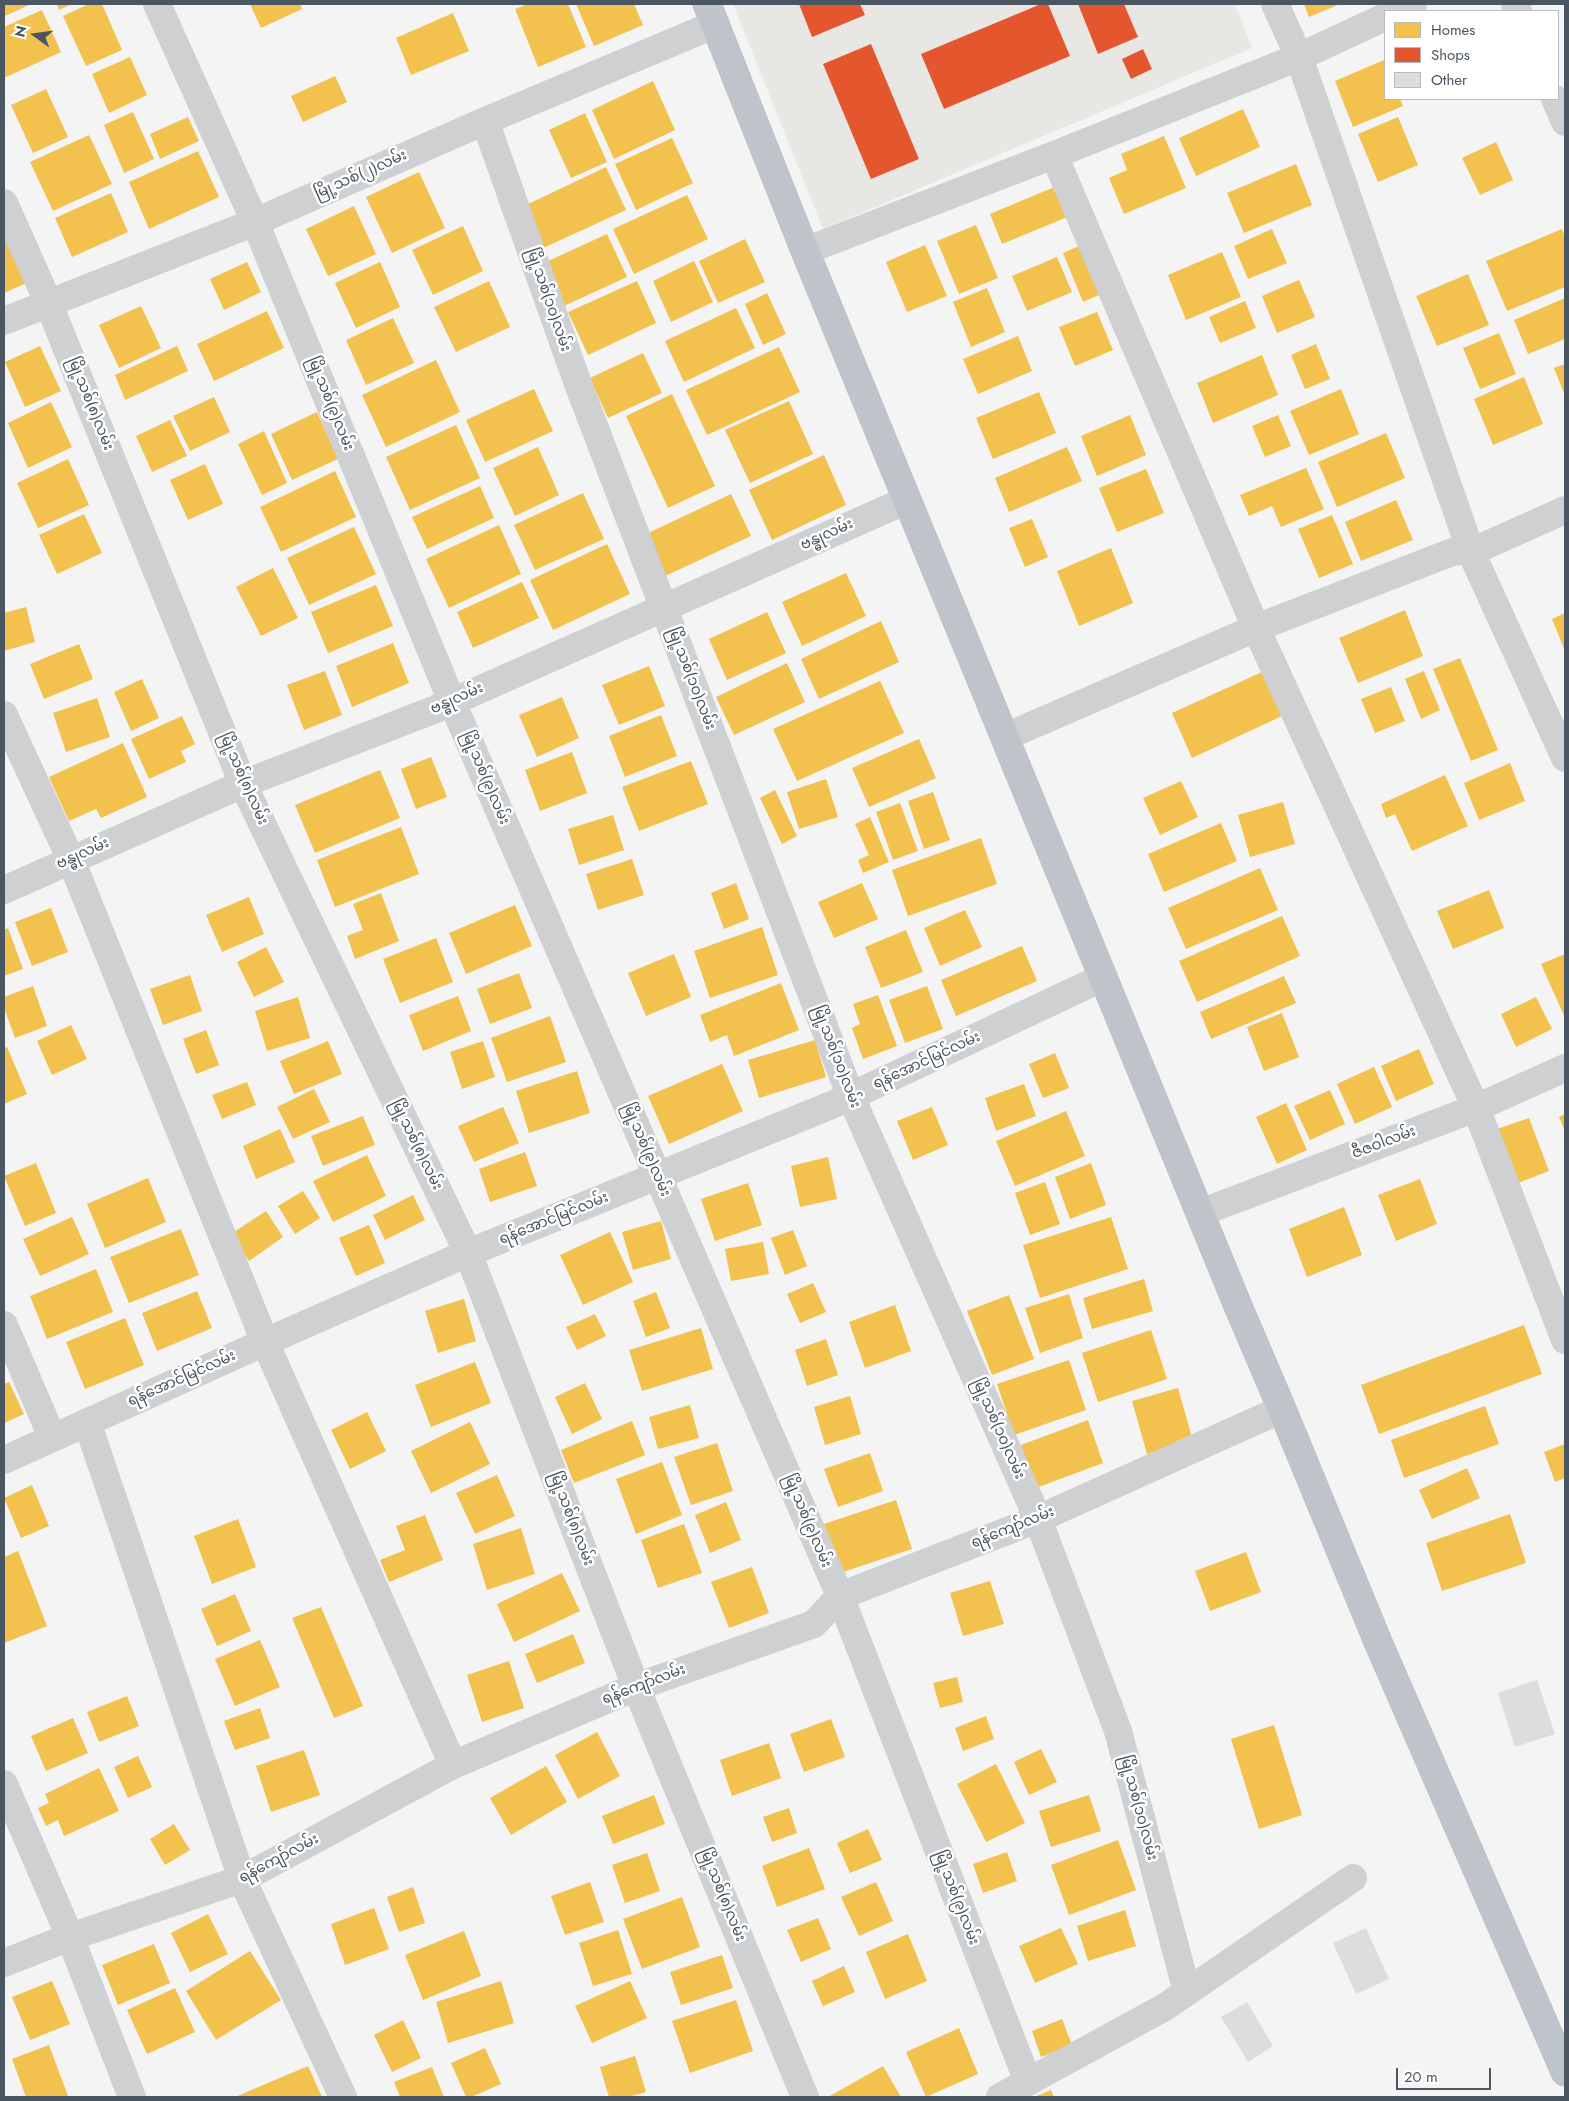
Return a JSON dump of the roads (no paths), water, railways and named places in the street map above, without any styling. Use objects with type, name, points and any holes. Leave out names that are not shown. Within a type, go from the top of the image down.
[{"type":"highway","points":[[712,14],[805,251],[1200,1213],[1378,1642],[1565,2072]]},
{"type":"street","name":"မြို့သစ်(၉)လမ်း","points":[[157,4],[255,222],[452,702],[840,1596],[1028,2082]]},
{"type":"street","points":[[1275,4],[1299,57],[1472,552],[1565,758]]},
{"type":"street","points":[[1399,10],[1413,4]]},
{"type":"street","name":"မြို့သစ်(၂)လမ်း","points":[[4,321],[48,302],[255,222],[485,121],[712,14]]},
{"type":"street","points":[[805,251],[1054,155],[1299,57],[1384,16]]},
{"type":"street","points":[[1555,100],[1565,122]]},
{"type":"street","name":"မြို့သစ်(၁၀)လမ်း","points":[[485,121],[578,384],[851,1097],[1038,1519],[1118,1731],[1187,1992]]},
{"type":"street","points":[[1054,155],[1256,628],[1476,1108],[1565,1340]]},
{"type":"street","name":"မြို့သစ်(၈)လမ်း","points":[[4,203],[48,302],[243,784],[468,1253],[636,1686],[806,2097]]},
{"type":"street","name":"ဗန္ဓုလမ်း","points":[[4,890],[243,784],[452,702],[907,500]]},
{"type":"street","points":[[1005,737],[1256,628],[1455,551],[1472,552],[1565,510]]},
{"type":"street","points":[[4,715],[71,860],[264,1342],[453,1765]]},
{"type":"street","name":"ရန်အောင်မြင်လမ်း","points":[[4,1460],[264,1342],[468,1253],[851,1097],[1104,977]]},
{"type":"street","name":"ဇီဇဝါလမ်း","points":[[1200,1213],[1476,1108],[1565,1068]]},
{"type":"street","points":[[4,1325],[52,1437]]},
{"type":"street","name":"ရန်ကျော်လမ်း","points":[[4,1963],[70,1937],[242,1880],[453,1765],[636,1686],[814,1624],[840,1596],[1038,1519],[1282,1409]]},
{"type":"street","points":[[87,1422],[242,1880],[343,2097]]},
{"type":"street","points":[[4,1784],[70,1937],[132,2097]]},
{"type":"street","points":[[1000,2097],[1166,2007],[1353,1878]]}]
